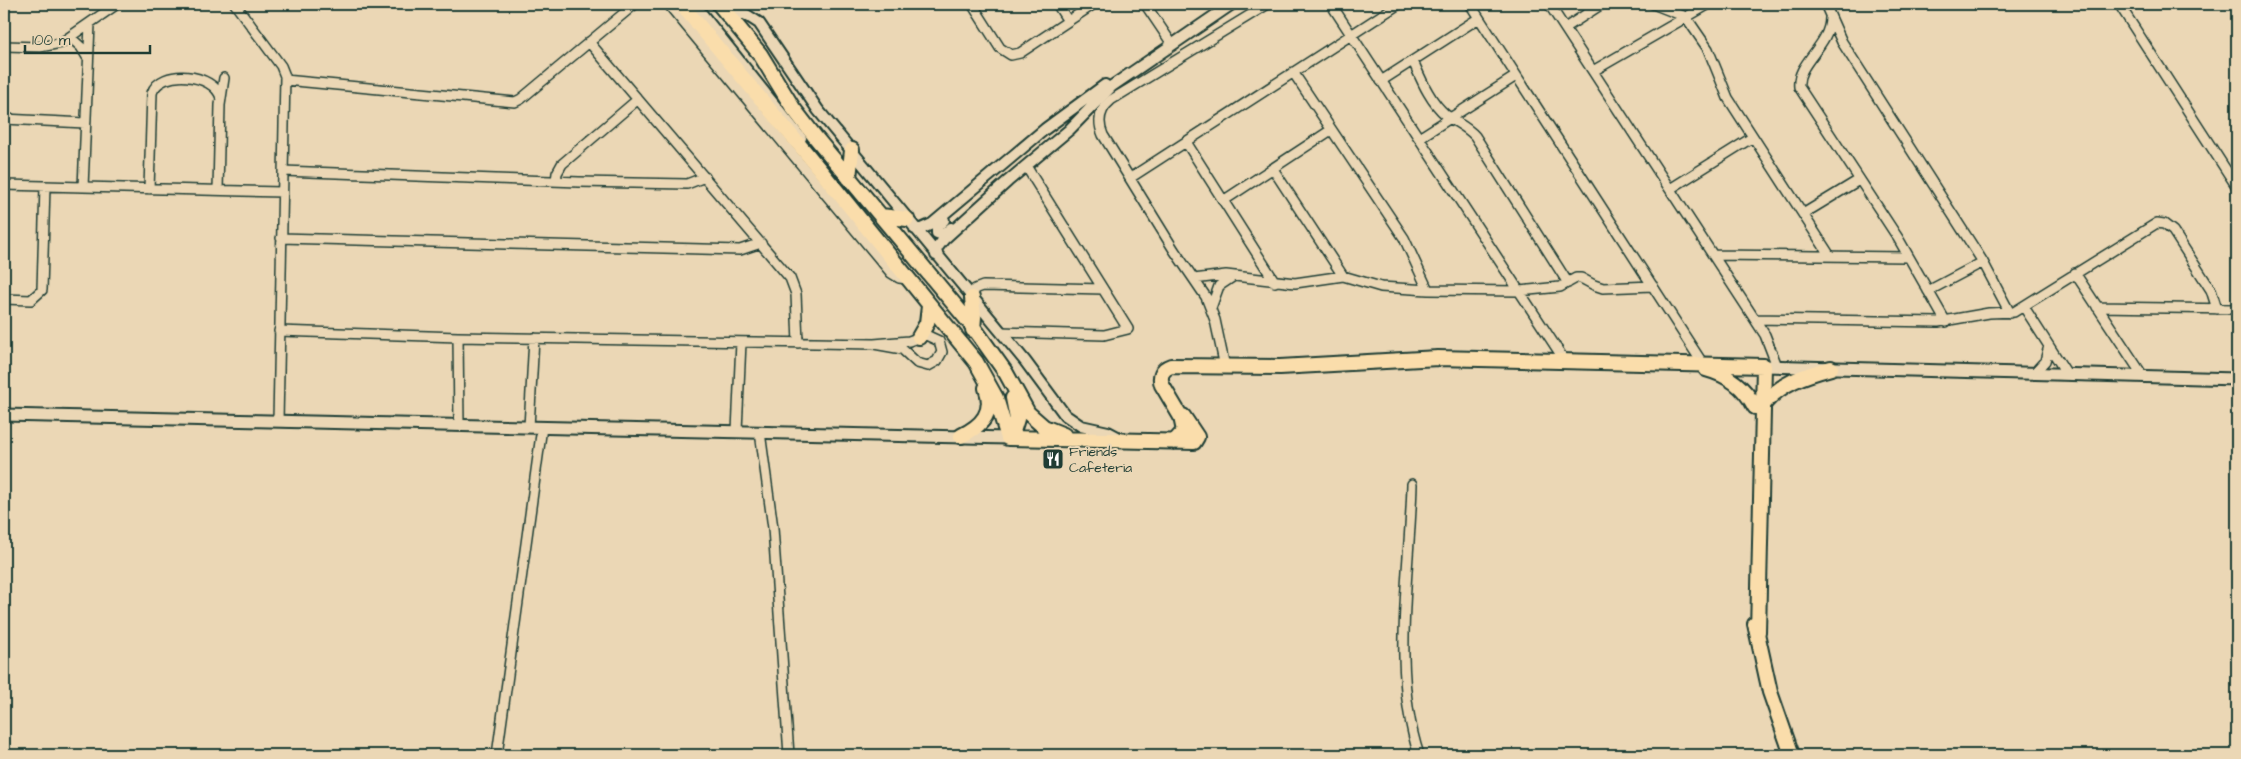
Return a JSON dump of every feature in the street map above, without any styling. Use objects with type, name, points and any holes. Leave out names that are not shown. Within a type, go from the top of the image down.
[{"type":"main road","points":[[681,4],[759,104],[807,154],[933,310],[955,339],[983,382],[989,402],[988,412],[984,421],[961,436]]},
{"type":"main road","points":[[724,9],[760,54],[804,123],[974,328],[1006,373],[1023,408],[1050,430],[1074,438]]},
{"type":"main road","points":[[849,178],[852,150]]},
{"type":"main road","points":[[881,216],[911,224]]},
{"type":"main road","points":[[933,310],[948,321],[963,338],[969,337],[974,328],[972,298]]},
{"type":"main road","points":[[919,337],[933,310]]},
{"type":"main road","points":[[955,339],[976,362],[992,388],[1010,438]]},
{"type":"main road","points":[[995,358],[1008,385],[1016,413],[1016,426],[1010,438]]},
{"type":"main road","points":[[1174,442],[1184,431],[1183,421],[1161,381],[1165,369],[1174,365],[1280,367],[1428,358],[2237,379]]},
{"type":"main road","points":[[1697,364],[1731,379],[1759,406]]},
{"type":"main road","points":[[1765,366],[1759,406],[1758,632],[1770,692],[1792,755]]},
{"type":"main road","points":[[1759,406],[1774,393],[1793,381],[1830,368]]},
{"type":"main road","points":[[4,415],[1074,438],[1192,443],[1197,439],[1179,412]]},
{"type":"street","points":[[4,46],[47,46],[71,38],[117,4]]},
{"type":"street","points":[[234,4],[281,66],[285,80],[278,421]]},
{"type":"street","points":[[285,80],[515,102],[635,4]]},
{"type":"street","points":[[668,4],[759,104],[891,273],[899,278],[908,279]]},
{"type":"street","points":[[694,4],[799,134],[807,154]]},
{"type":"street","points":[[972,4],[1000,48],[1011,55],[1018,54],[1094,4]]},
{"type":"street","points":[[1057,4],[1068,21]]},
{"type":"street","points":[[1145,4],[1172,44]]},
{"type":"street","points":[[936,255],[941,242],[1068,130],[1107,90],[1143,63],[1232,4]]},
{"type":"street","points":[[1224,367],[1211,308],[1101,130],[1099,120],[1104,107],[1111,100],[1268,4]]},
{"type":"street","points":[[1330,4],[1565,361]]},
{"type":"street","points":[[1130,178],[1399,4]]},
{"type":"street","points":[[1470,4],[1652,286],[1697,364]]},
{"type":"street","points":[[1549,4],[1755,319],[1770,345],[1765,366]]},
{"type":"street","points":[[1565,28],[1602,4]]},
{"type":"street","points":[[1653,4],[1686,17],[1712,55],[1728,98],[1830,256]]},
{"type":"street","points":[[1593,71],[1709,4]]},
{"type":"street","points":[[1825,4],[1842,42],[1983,262],[2010,313]]},
{"type":"street","points":[[2119,4],[2237,188]]},
{"type":"street","points":[[724,9],[745,14],[759,23],[818,110],[1001,332],[1065,416],[1081,426],[1108,432],[1124,441]]},
{"type":"street","points":[[1830,17],[1830,25],[1823,41],[1800,76],[1799,87],[1898,238],[1946,322]]},
{"type":"street","points":[[1381,81],[1479,18]]},
{"type":"street","points":[[83,187],[87,57],[90,24]]},
{"type":"street","points":[[71,38],[81,47],[87,57]]},
{"type":"street","points":[[589,42],[793,283],[796,294],[798,343]]},
{"type":"street","points":[[1413,61],[1436,103],[1450,118],[1460,122],[1475,136],[1568,283]]},
{"type":"street","points":[[911,224],[921,229],[932,224],[1061,116],[1111,81],[1143,63]]},
{"type":"street","points":[[1293,72],[1404,238],[1428,290]]},
{"type":"street","points":[[1419,138],[1516,76]]},
{"type":"street","points":[[150,188],[152,93],[157,83],[167,78],[204,80],[215,86],[221,98]]},
{"type":"street","points":[[218,190],[221,98],[224,78]]},
{"type":"street","points":[[556,182],[560,167],[637,100]]},
{"type":"street","points":[[4,120],[85,123]]},
{"type":"street","points":[[1223,201],[1331,130]]},
{"type":"street","points":[[1670,189],[1753,137]]},
{"type":"street","points":[[1186,142],[1275,282]]},
{"type":"street","points":[[1001,332],[1104,335],[1128,329],[1026,166]]},
{"type":"street","points":[[1273,168],[1343,276]]},
{"type":"street","points":[[283,171],[556,182],[687,184],[697,182],[705,177]]},
{"type":"street","points":[[1803,214],[1860,180]]},
{"type":"street","points":[[4,185],[282,192]]},
{"type":"street","points":[[4,299],[31,300],[42,290],[45,186]]},
{"type":"street","points":[[965,197],[958,207],[937,227],[937,233],[945,234],[965,216],[977,210]]},
{"type":"street","points":[[1755,319],[1946,322],[1989,312],[2010,313],[2024,307],[2150,225],[2157,223],[2164,224],[2173,231],[2210,290],[2217,309]]},
{"type":"street","points":[[281,238],[740,250],[761,244]]},
{"type":"street","points":[[1713,255],[1908,257]]},
{"type":"street","points":[[1928,291],[1983,262]]},
{"type":"street","points":[[2075,273],[2143,376]]},
{"type":"street","points":[[1194,279],[1212,275],[1295,283],[1343,276],[1381,287],[1428,290],[1519,291],[1560,287],[1576,278],[1581,278],[1594,286],[1603,288],[1652,286]]},
{"type":"street","points":[[1211,308],[1219,286],[1234,276]]},
{"type":"street","points":[[972,298],[975,289],[983,286],[1103,289]]},
{"type":"street","points":[[2097,306],[2237,310]]},
{"type":"street","points":[[2024,307],[2067,374]]},
{"type":"street","points":[[280,331],[458,337],[874,344],[904,342],[926,335],[933,337],[940,344],[941,355],[934,364],[928,366],[920,365],[902,349],[874,344]]},
{"type":"street","points":[[458,337],[458,425]]},
{"type":"street","points":[[529,426],[534,338]]},
{"type":"street","points":[[737,432],[740,342]]},
{"type":"street","points":[[2034,373],[2044,361],[2049,346]]},
{"type":"street","points":[[497,755],[542,427]]},
{"type":"street","points":[[760,432],[772,528],[789,755]]},
{"type":"street","points":[[1412,484],[1404,660],[1408,705],[1419,755]]},
{"type":"place","name":"Friends Cafeteria","points":[[1053,459]]}]
